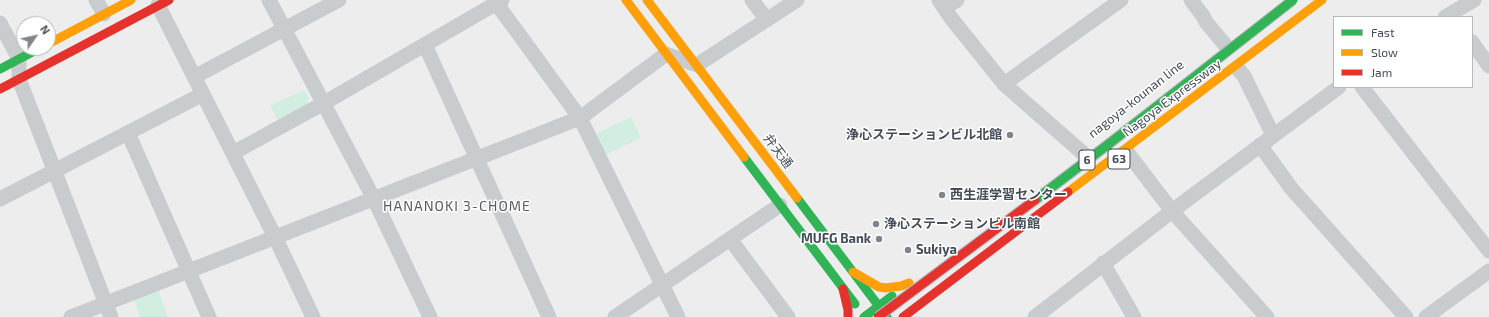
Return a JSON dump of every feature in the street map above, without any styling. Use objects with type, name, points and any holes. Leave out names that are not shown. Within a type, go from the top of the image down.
[{"type":"main road","points":[[56,40],[131,0]]},
{"type":"main road","points":[[626,0],[865,317]]},
{"type":"main road","name":"弁天通","points":[[647,0],[887,317]]},
{"type":"main road","name":"nagoya-kounan line","points":[[865,317],[1085,154],[1286,0]]},
{"type":"main road","name":"Nagoya Expressway","points":[[878,317],[1110,143],[1293,0]]},
{"type":"main road","name":"Nagoya Expressway","points":[[903,317],[1322,0]]},
{"type":"main road","name":"63","points":[[909,317],[1329,0]]},
{"type":"main road","points":[[0,89],[163,3]]},
{"type":"main road","points":[[0,69],[25,56]]},
{"type":"main road","points":[[853,272],[879,287],[885,288],[901,286],[914,280]]},
{"type":"main road","points":[[843,288],[848,317]]},
{"type":"main road","points":[[919,317],[930,301]]},
{"type":"street","points":[[96,0],[104,14]]},
{"type":"street","points":[[269,0],[374,198],[430,317]]},
{"type":"street","points":[[194,77],[339,0]]},
{"type":"street","points":[[752,0],[767,20]]},
{"type":"street","points":[[71,317],[109,310],[189,271],[580,118],[666,54],[697,65],[797,0]]},
{"type":"street","points":[[957,0],[942,4],[1004,84],[1085,154]]},
{"type":"street","points":[[1004,84],[1121,0]]},
{"type":"street","points":[[1191,0],[1206,22],[1226,46]]},
{"type":"street","points":[[1450,16],[1474,0]]},
{"type":"street","points":[[233,153],[324,104],[497,1],[580,118],[678,317]]},
{"type":"street","points":[[163,3],[194,77],[275,237],[313,317]]},
{"type":"street","points":[[0,23],[19,59],[19,79],[109,310]]},
{"type":"street","points":[[1473,43],[1489,66]]},
{"type":"street","points":[[425,45],[549,317]]},
{"type":"street","points":[[1238,69],[1246,79],[1274,135]]},
{"type":"street","points":[[1035,317],[1172,211],[1338,88]]},
{"type":"street","points":[[1363,88],[1489,251]]},
{"type":"street","points":[[0,199],[203,94]]},
{"type":"street","points":[[128,133],[209,317]]},
{"type":"street","points":[[1260,145],[1291,188],[1406,317]]},
{"type":"street","points":[[1127,152],[1172,211],[1266,317]]},
{"type":"street","points":[[615,317],[780,205]]},
{"type":"street","points":[[730,239],[788,317]]},
{"type":"street","points":[[1104,263],[1134,317]]},
{"type":"street","points":[[1426,317],[1489,271]]},
{"type":"green space","points":[[305,90],[309,99],[306,105],[278,120],[270,105]]},
{"type":"green space","points":[[631,117],[641,138],[605,155],[595,134]]},
{"type":"green space","points":[[158,289],[168,317],[140,317],[134,299]]},
{"type":"traffic: fast","points":[[1035,200],[1293,0]]},
{"type":"traffic: fast","points":[[0,69],[25,56]]},
{"type":"traffic: fast","points":[[744,157],[855,304]]},
{"type":"traffic: fast","points":[[797,198],[887,317]]},
{"type":"traffic: fast","points":[[864,317],[892,296]]},
{"type":"traffic: slow","points":[[56,40],[131,0]]},
{"type":"traffic: slow","points":[[626,0],[744,157]]},
{"type":"traffic: slow","points":[[647,0],[797,198]]},
{"type":"traffic: slow","points":[[1068,192],[1322,0]]},
{"type":"traffic: slow","points":[[853,272],[879,287],[885,288],[901,286],[909,283]]},
{"type":"traffic: jam","points":[[0,89],[169,0]]},
{"type":"traffic: jam","points":[[903,317],[1068,192]]},
{"type":"traffic: jam","points":[[878,317],[1035,200]]},
{"type":"traffic: jam","points":[[843,289],[848,310],[848,317]]},
{"type":"place","name":"浄心ステーションビル北館","points":[[1010,135]]},
{"type":"place","name":"西生涯学習センター","points":[[942,195]]},
{"type":"place","name":"浄心ステーションビル南館","points":[[876,224]]},
{"type":"place","name":"MUFG Bank","points":[[879,239]]},
{"type":"place","name":"Sukiya","points":[[908,250]]},
{"type":"district","name":"HANANOKI 3-CHOME","points":[[457,206]]}]
